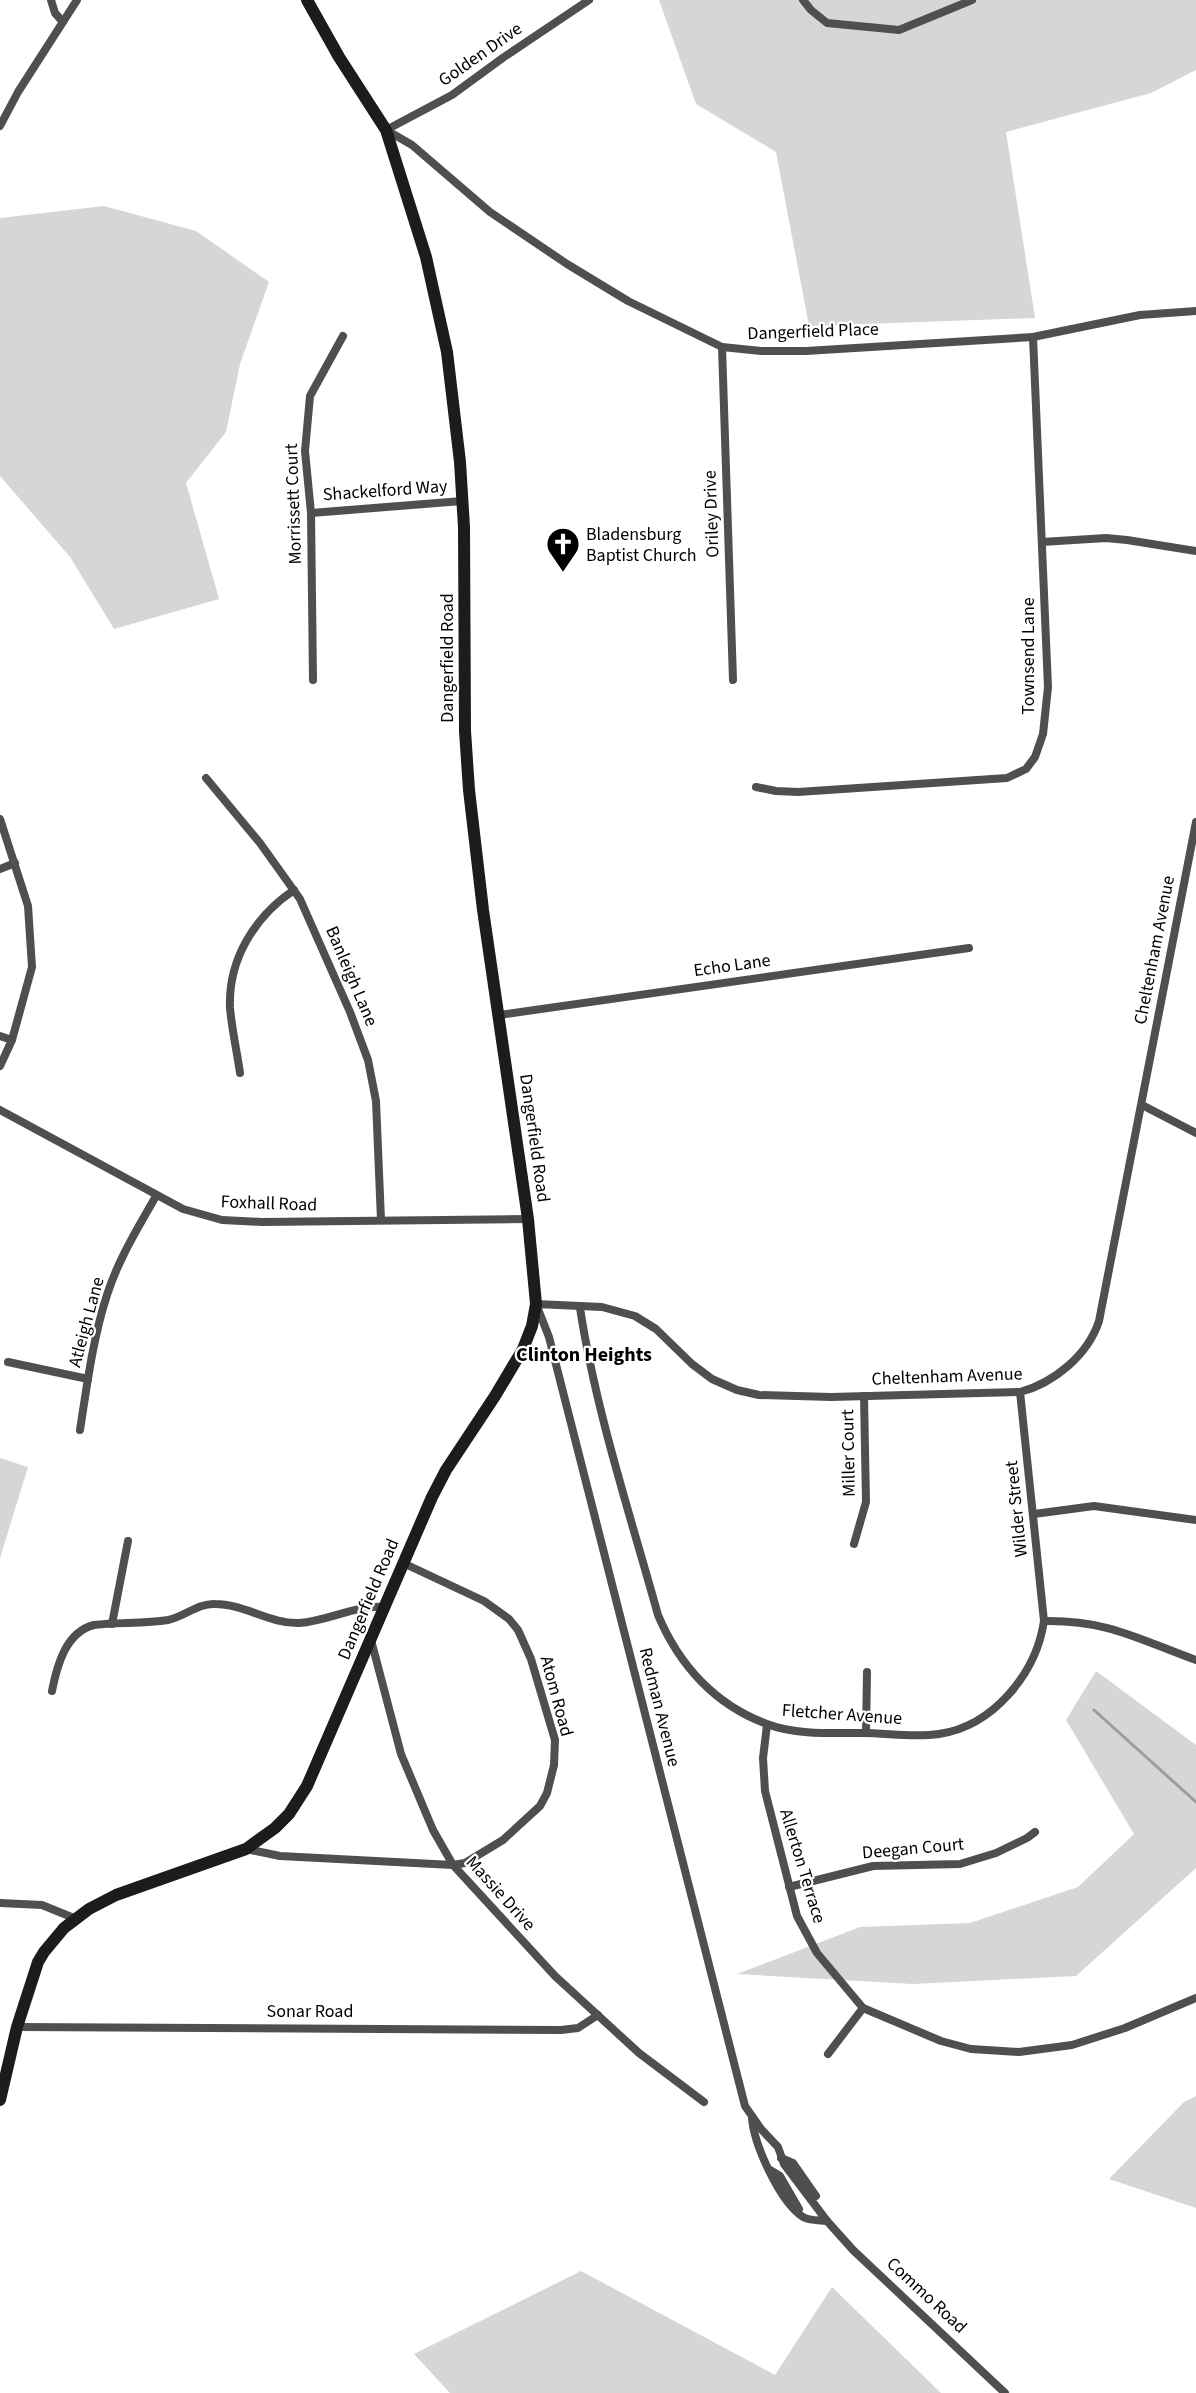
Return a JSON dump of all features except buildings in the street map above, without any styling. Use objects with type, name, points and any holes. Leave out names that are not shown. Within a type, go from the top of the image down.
[{"type":"street","points":[[51,0],[55,13],[63,22]]},
{"type":"street","points":[[0,126],[18,92],[77,0]]},
{"type":"street","name":"Dangerfield Road","points":[[0,2100],[17,2027],[38,1962],[55,1937],[75,1918],[103,1900],[134,1887],[246,1849],[275,1828],[298,1801],[307,1786],[440,1480],[523,1349],[532,1326],[536,1304],[528,1219],[469,790],[465,731],[466,596],[462,501],[460,462],[447,352],[426,256],[386,130],[339,57],[307,0]]},
{"type":"street","name":"Golden Drive","points":[[386,130],[452,95],[589,0]]},
{"type":"street","points":[[803,0],[827,23],[899,30],[955,3],[972,0]]},
{"type":"street","name":"Dangerfield Place","points":[[386,130],[412,145],[490,212],[567,264],[628,301],[722,347],[761,351],[806,351],[1033,337],[1140,315],[1196,310]]},
{"type":"street","name":"Morrissett Court","points":[[313,680],[311,513],[305,451],[310,396],[343,336]]},
{"type":"street","name":"Townsend Lane","points":[[756,788],[798,792],[1007,778],[1026,769],[1035,757],[1041,743],[1047,701],[1048,671],[1033,337]]},
{"type":"street","name":"Oriley Drive","points":[[722,347],[733,680]]},
{"type":"street","name":"Shackelford Way","points":[[311,513],[462,501]]},
{"type":"street","points":[[1042,542],[1106,538],[1196,551]]},
{"type":"street","name":"Banleigh Lane","points":[[206,778],[260,843],[307,912],[368,1060],[378,1111],[381,1220]]},
{"type":"street","points":[[0,819],[28,906],[32,967],[12,1040],[0,1066]]},
{"type":"street","name":"Cheltenham Avenue","points":[[536,1304],[615,1310],[645,1321],[712,1379],[737,1390],[773,1397],[1020,1392],[1032,1389],[1057,1375],[1084,1349],[1094,1333],[1142,1105],[1196,822]]},
{"type":"street","points":[[0,869],[15,863]]},
{"type":"street","points":[[240,1073],[230,1007],[233,973],[240,954],[257,923],[272,906],[294,890]]},
{"type":"street","name":"Echo Lane","points":[[499,1015],[969,948]]},
{"type":"street","points":[[0,1036],[12,1040]]},
{"type":"street","points":[[1142,1105],[1196,1132]]},
{"type":"street","name":"Foxhall Road","points":[[0,1110],[156,1196],[183,1209],[222,1220],[528,1219]]},
{"type":"street","name":"Atleigh Lane","points":[[80,1430],[88,1379],[107,1295],[128,1245],[156,1196]]},
{"type":"street","name":"Redman Avenue","points":[[536,1304],[549,1337],[741,2093],[752,2118]]},
{"type":"street","name":"Fletcher Avenue","points":[[580,1308],[585,1338],[613,1451],[658,1615],[666,1635],[693,1674],[709,1690],[729,1704],[767,1725],[794,1730],[918,1736],[941,1734],[957,1729],[989,1712],[1010,1694],[1026,1671],[1039,1642],[1044,1621]]},
{"type":"street","points":[[8,1362],[88,1379]]},
{"type":"street","name":"Wilder Street","points":[[1020,1392],[1044,1621]]},
{"type":"street","name":"Miller Court","points":[[854,1544],[866,1502],[864,1396]]},
{"type":"street","points":[[1034,1514],[1094,1506],[1196,1520]]},
{"type":"street","points":[[112,1624],[128,1540]]},
{"type":"street","name":"Atom Road","points":[[246,1849],[280,1856],[453,1865],[465,1863],[503,1840],[540,1806],[547,1793],[554,1765],[555,1740],[531,1659],[518,1630],[509,1619],[484,1601],[403,1563]]},
{"type":"street","points":[[52,1691],[61,1659],[76,1634],[87,1627],[170,1620],[211,1604],[235,1608],[283,1622],[297,1623],[311,1622],[367,1607],[384,1608]]},
{"type":"street","points":[[1044,1621],[1097,1624],[1136,1636],[1196,1660]]},
{"type":"street","name":"Massie Drive","points":[[371,1640],[401,1754],[433,1830],[453,1865],[520,1939],[598,2015],[639,2053],[704,2102]]},
{"type":"street","points":[[866,1733],[867,1672]]},
{"type":"street","name":"Allerton Terrace","points":[[767,1725],[763,1758],[765,1791],[797,1916],[817,1953],[863,2008],[941,2041],[971,2049],[1019,2052],[1072,2045],[1125,2028],[1196,1998]]},
{"type":"street","name":"Deegan Court","points":[[789,1887],[873,1866],[960,1864],[996,1852],[1035,1832]]},
{"type":"street","points":[[0,1903],[42,1905],[75,1918]]},
{"type":"street","points":[[828,2054],[863,2008]]},
{"type":"street","name":"Sonar Road","points":[[17,2027],[561,2030],[578,2028],[598,2015]]},
{"type":"street","points":[[752,2118],[753,2131],[767,2168],[780,2176],[805,2218],[826,2221]]},
{"type":"street","name":"Commo Road","points":[[752,2118],[778,2148],[781,2158],[793,2163],[819,2200],[826,2221],[853,2250],[1005,2393]]},
{"type":"shaded area","points":[[659,0],[1196,0],[1196,70],[1151,93],[1006,132],[1035,318],[809,326],[776,152],[696,104]]},
{"type":"shaded area","points":[[104,206],[196,231],[269,282],[240,364],[226,432],[186,483],[219,599],[114,629],[70,557],[0,476],[0,218]]},
{"type":"shaded area","points":[[0,1458],[28,1467],[0,1558]]},
{"type":"shaded area","points":[[1096,1671],[1196,1745],[1196,1868],[1076,1976],[913,1984],[737,1974],[860,1927],[970,1923],[1078,1887],[1134,1834],[1066,1720]]},
{"type":"shaded area","points":[[1196,2096],[1196,2208],[1109,2179],[1184,2102]]},
{"type":"shaded area","points":[[581,2271],[775,2375],[832,2287],[941,2393],[450,2393],[414,2354]]},
{"type":"waterway","points":[[1094,1710],[1196,1802]]},
{"type":"place","name":"Bladensburg Baptist Church","points":[[563,573]]},
{"type":"district","name":"Clinton Heights","points":[[584,1354]]}]
